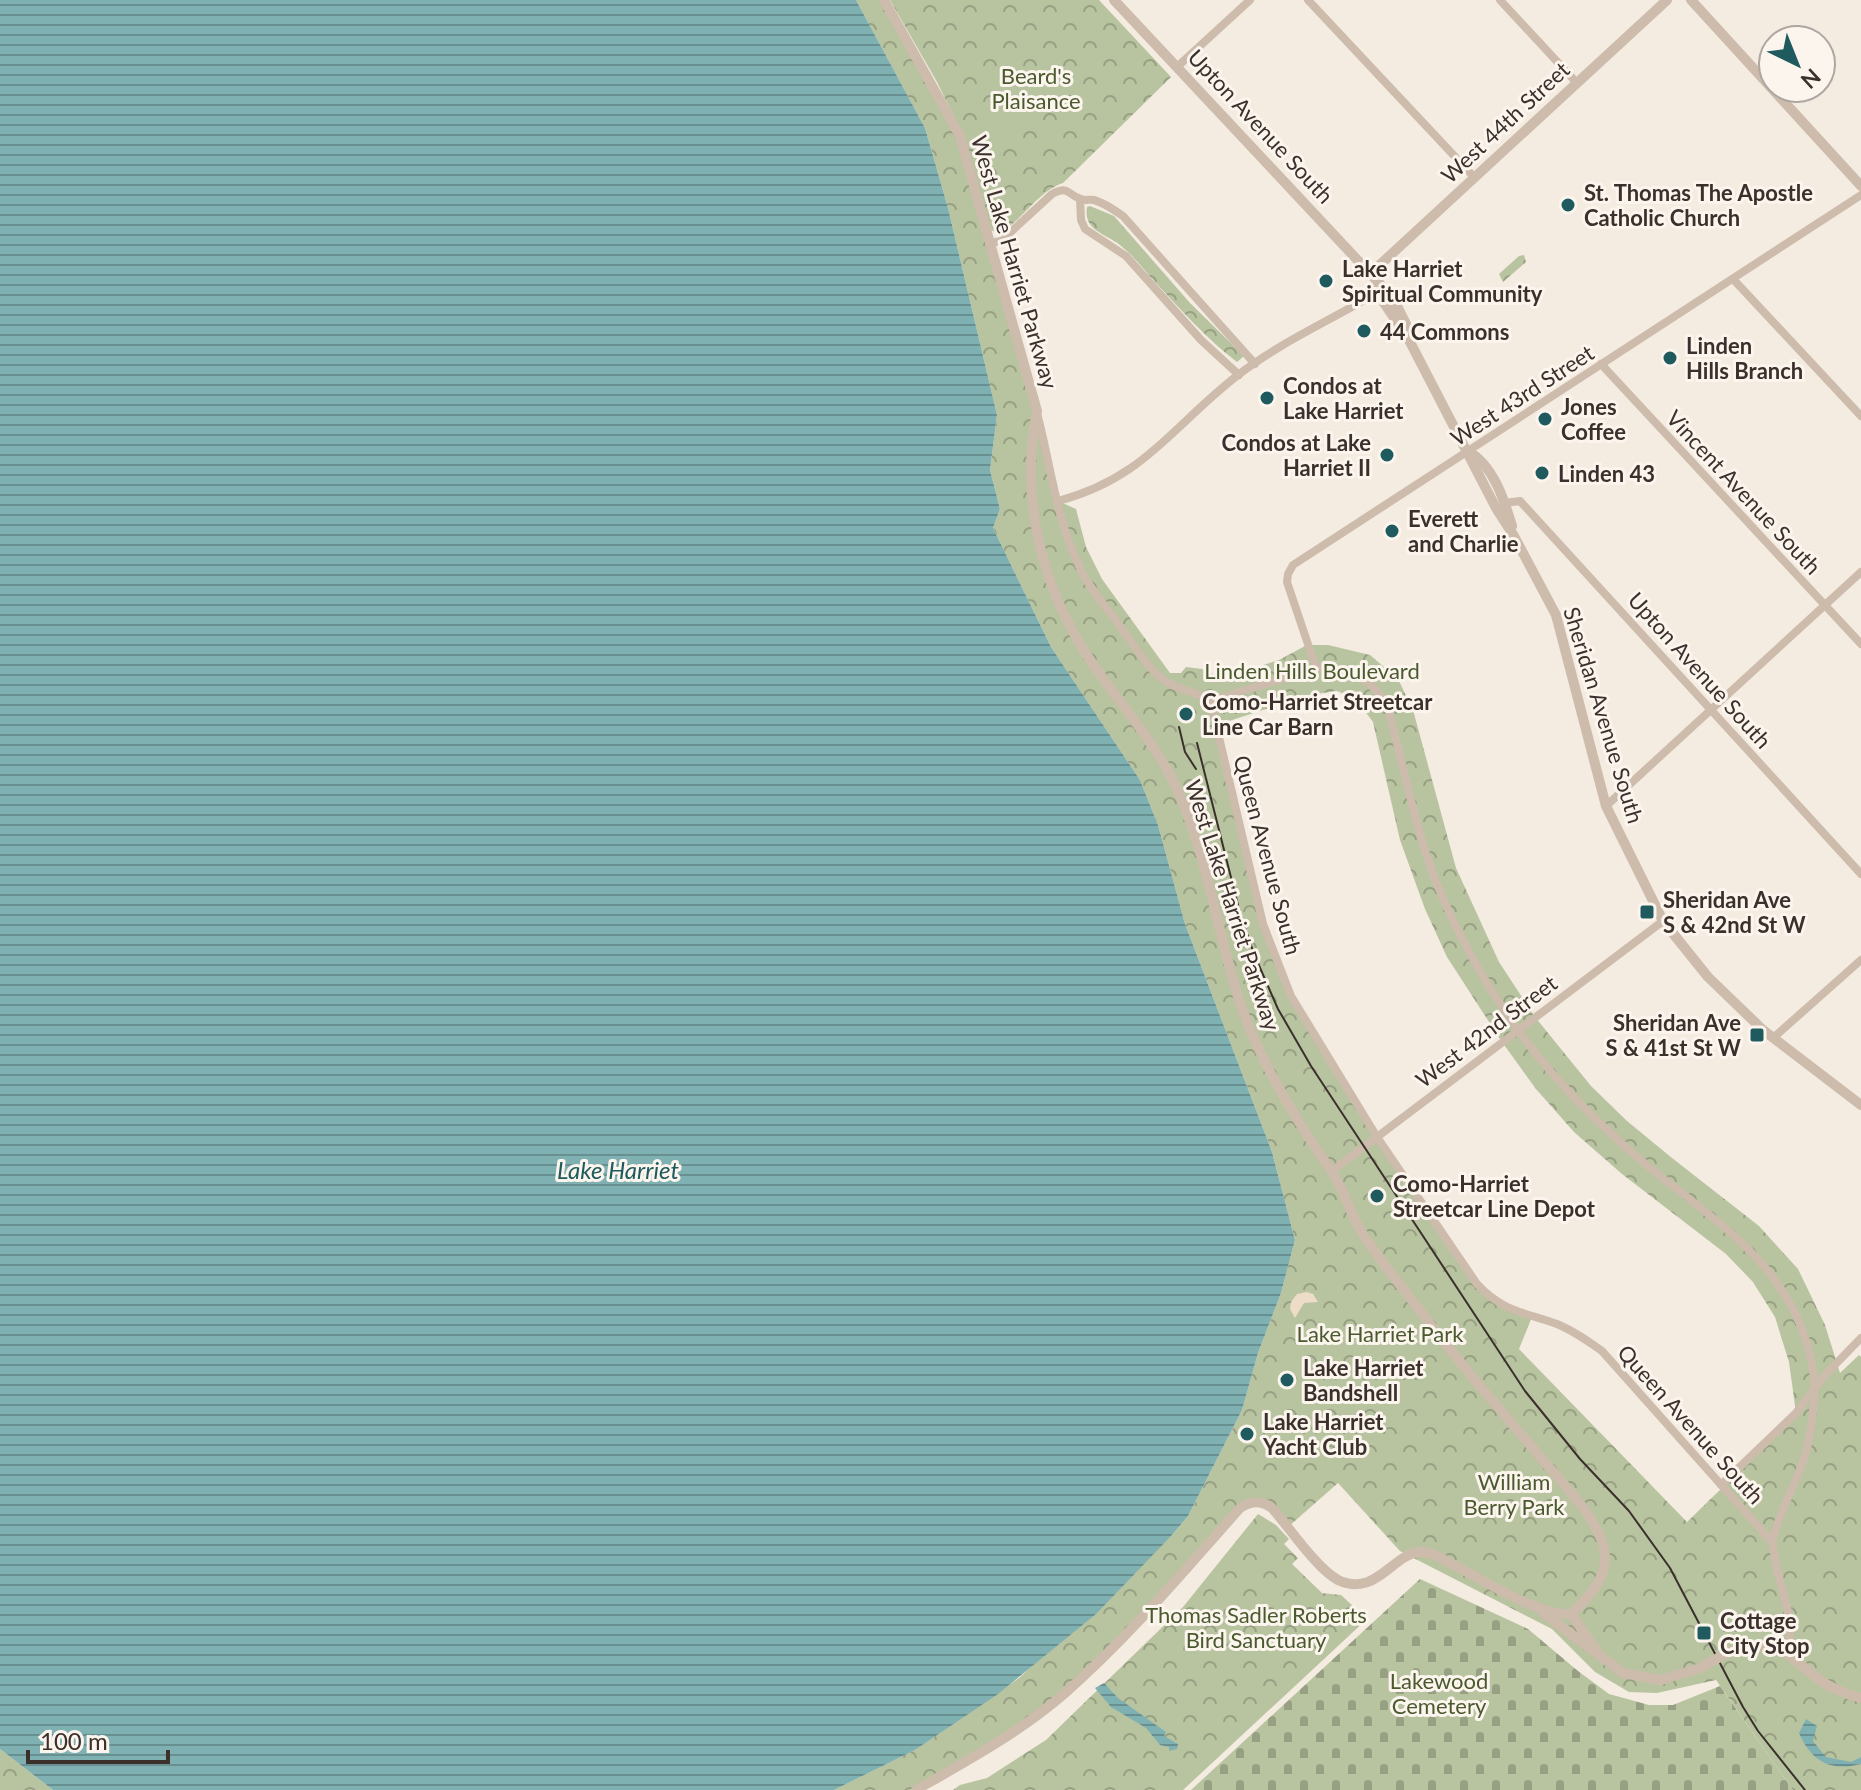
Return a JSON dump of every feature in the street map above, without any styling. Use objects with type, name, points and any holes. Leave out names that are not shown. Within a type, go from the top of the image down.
[{"type":"street","name":"West Lake Harriet Parkway","points":[[884,0],[960,136],[1037,411],[1065,532],[1088,583],[1157,677],[1206,697]]},
{"type":"street","name":"Upton Avenue South","points":[[1114,0],[1374,277],[1382,300],[1409,340],[1468,451]]},
{"type":"street","points":[[1177,67],[1250,0]]},
{"type":"street","points":[[1308,0],[1475,178]]},
{"type":"street","points":[[1500,0],[1577,83]]},
{"type":"street","name":"West 44th Street","points":[[1058,501],[1091,491],[1144,461],[1239,375],[1371,296],[1374,277],[1475,178],[1667,0]]},
{"type":"street","points":[[1691,0],[1861,186]]},
{"type":"street","points":[[989,243],[1001,241],[1061,189],[1080,199],[1106,205],[1123,216],[1255,364]]},
{"type":"street","name":"West 43rd Street","points":[[1316,668],[1287,582],[1293,565],[1861,195]]},
{"type":"street","points":[[1080,199],[1081,220],[1085,229],[1126,256],[1201,340],[1239,375]]},
{"type":"street","points":[[1733,279],[1861,416]]},
{"type":"street","name":"Vincent Avenue South","points":[[1601,364],[1861,644]]},
{"type":"street","name":"West Lake Harriet Parkway","points":[[1037,411],[1031,437],[1031,492],[1040,546],[1050,579],[1080,644],[1146,735],[1176,787],[1189,818],[1241,1006],[1257,1046],[1306,1135],[1332,1171],[1368,1241],[1449,1349],[1577,1501],[1600,1537],[1605,1551],[1601,1578],[1571,1614]]},
{"type":"street","name":"Sheridan Avenue South","points":[[1468,451],[1482,459],[1505,503],[1514,536]]},
{"type":"street","name":"Sheridan Avenue South","points":[[1468,451],[1556,615],[1606,806],[1663,921],[1708,977],[1773,1038],[1861,1105]]},
{"type":"street","name":"Upton Avenue South","points":[[1505,503],[1520,501],[1861,874]]},
{"type":"street","points":[[1606,806],[1861,572]]},
{"type":"street","points":[[1206,697],[1223,697],[1316,668],[1338,668],[1368,681],[1388,708],[1427,857],[1444,898],[1483,975],[1518,1030],[1566,1090],[1604,1128],[1745,1244],[1780,1284],[1795,1309],[1811,1358],[1815,1390],[1801,1469],[1772,1542],[1792,1630],[1787,1652]]},
{"type":"street","name":"Queen Avenue South","points":[[1206,697],[1260,912],[1276,961],[1310,1030],[1377,1137],[1488,1296],[1517,1313],[1557,1324],[1602,1351],[1772,1542]]},
{"type":"street","name":"West 42nd Street","points":[[1332,1171],[1663,921]]},
{"type":"street","points":[[1773,1038],[1861,960]]},
{"type":"street","points":[[1721,1485],[1796,1413],[1825,1375],[1859,1343]]},
{"type":"street","points":[[916,1790],[1022,1726],[1063,1694],[1149,1611],[1240,1508],[1248,1504],[1262,1502],[1272,1508],[1322,1566],[1339,1580],[1348,1583],[1372,1581],[1384,1575],[1403,1557],[1419,1552],[1434,1555],[1533,1605],[1555,1614],[1571,1614],[1600,1656]]},
{"type":"street","points":[[1533,1605],[1623,1673],[1647,1679],[1674,1678],[1729,1652],[1759,1644],[1772,1645],[1787,1652],[1822,1682],[1861,1698]]},
{"type":"green space","points":[[856,0],[884,0],[950,115],[1058,501],[1076,509],[1086,547],[1102,579],[1170,673],[1181,673],[1186,667],[1202,669],[1222,678],[1279,660],[1307,645],[1328,645],[1370,655],[1398,679],[1413,710],[1456,868],[1499,962],[1535,1017],[1591,1086],[1627,1121],[1759,1226],[1798,1269],[1825,1325],[1840,1373],[1859,1355],[1861,1357],[1861,1790],[1793,1790],[1716,1680],[1657,1693],[1629,1692],[1595,1672],[1552,1629],[1400,1551],[1338,1483],[1288,1527],[1272,1508],[1248,1504],[1063,1694],[916,1790],[834,1790],[915,1750],[1019,1678],[1172,1535],[1188,1516],[1242,1410],[1258,1353],[1281,1293],[1295,1240],[1272,1152],[1185,924],[1158,825],[1140,780],[1051,647],[993,528],[1000,509],[990,470],[997,415],[948,208],[925,128]],"holes":[[[1337,691],[1356,699],[1373,722],[1400,840],[1425,909],[1447,957],[1502,1042],[1536,1089],[1574,1132],[1622,1174],[1726,1254],[1753,1282],[1775,1317],[1789,1362],[1798,1414],[1687,1522],[1519,1349],[1532,1317],[1488,1296],[1329,1061],[1276,961],[1217,725],[1309,695]]]},
{"type":"green space","name":"Beard's Plaisance","points":[[890,0],[1099,0],[1171,77],[1063,183],[1045,193],[997,234],[989,228],[963,135]]},
{"type":"green space","points":[[1001,100],[1025,124],[1014,135],[990,111]]},
{"type":"green space","points":[[987,115],[1011,139],[1000,149],[976,125]]},
{"type":"green space","points":[[1087,207],[1114,216],[1190,303],[1244,356],[1237,362],[1226,353],[1129,253],[1093,227],[1087,214]]},
{"type":"green space","points":[[1524,255],[1526,262],[1503,282],[1499,274]]},
{"type":"green space","name":"Thomas Sadler Roberts Bird Sanctuary","points":[[1258,1514],[1276,1525],[1289,1539],[1284,1544],[1298,1558],[1292,1564],[1322,1593],[1341,1595],[1367,1619],[1183,1790],[953,1790],[987,1778],[1046,1740],[1183,1607]]},
{"type":"green space","name":"Lakewood Cemetery","points":[[1420,1579],[1528,1629],[1609,1694],[1649,1705],[1673,1705],[1720,1686],[1793,1790],[1191,1790]]},
{"type":"green space","points":[[0,1749],[53,1790],[0,1790]]},
{"type":"shaded area","points":[[1297,1294],[1313,1294],[1318,1302],[1304,1303],[1295,1318],[1290,1309],[1291,1302]]},
{"type":"water","name":"Lake Harriet","points":[[0,0],[856,0],[925,128],[948,208],[997,415],[990,470],[1000,509],[993,528],[1051,647],[1140,780],[1158,825],[1185,924],[1272,1152],[1295,1240],[1281,1293],[1258,1353],[1242,1410],[1188,1516],[1096,1614],[998,1694],[915,1750],[834,1790],[53,1790],[0,1749]]},
{"type":"water","points":[[1104,1683],[1118,1698],[1166,1732],[1164,1736],[1178,1744],[1177,1749],[1169,1751],[1169,1747],[1160,1745],[1146,1728],[1111,1707],[1095,1688]]},
{"type":"water","points":[[1806,1719],[1817,1726],[1813,1741],[1826,1757],[1851,1762],[1861,1757],[1861,1764],[1831,1765],[1816,1757],[1799,1733]]},
{"type":"tram line","points":[[1179,727],[1185,752],[1196,769]]},
{"type":"tram line","points":[[1197,743],[1240,913],[1254,954],[1278,1009],[1311,1066],[1525,1391],[1580,1459],[1629,1511],[1670,1568],[1743,1707],[1805,1790]]},
{"type":"place","name":"St. Thomas The Apostle Catholic Church","points":[[1568,205]]},
{"type":"place","name":"Lake Harriet Spiritual Community","points":[[1326,281]]},
{"type":"place","name":"44 Commons","points":[[1364,331]]},
{"type":"place","name":"Linden Hills Branch","points":[[1670,358]]},
{"type":"place","name":"Condos at Lake Harriet","points":[[1267,398]]},
{"type":"place","name":"Jones Coffee","points":[[1545,419]]},
{"type":"place","name":"Condos at Lake Harriet II","points":[[1387,455]]},
{"type":"place","name":"Linden 43","points":[[1542,473]]},
{"type":"place","name":"Everett and Charlie","points":[[1392,531]]},
{"type":"place","name":"Como-Harriet Streetcar Line Car Barn","points":[[1186,714]]},
{"type":"place","name":"Sheridan Ave S & 42nd St W","points":[[1647,912]]},
{"type":"place","name":"Sheridan Ave S & 41st St W","points":[[1757,1035]]},
{"type":"place","name":"Como-Harriet Streetcar Line Depot","points":[[1377,1196]]},
{"type":"place","name":"Lake Harriet Bandshell","points":[[1287,1380]]},
{"type":"place","name":"Lake Harriet Yacht Club","points":[[1247,1434]]},
{"type":"place","name":"Cottage City Stop","points":[[1704,1633]]},
{"type":"park label","name":"Linden Hills Boulevard","points":[[1312,670]]},
{"type":"park label","name":"Lake Harriet Park","points":[[1380,1333]]},
{"type":"park label","name":"William Berry Park","points":[[1514,1494]]}]
